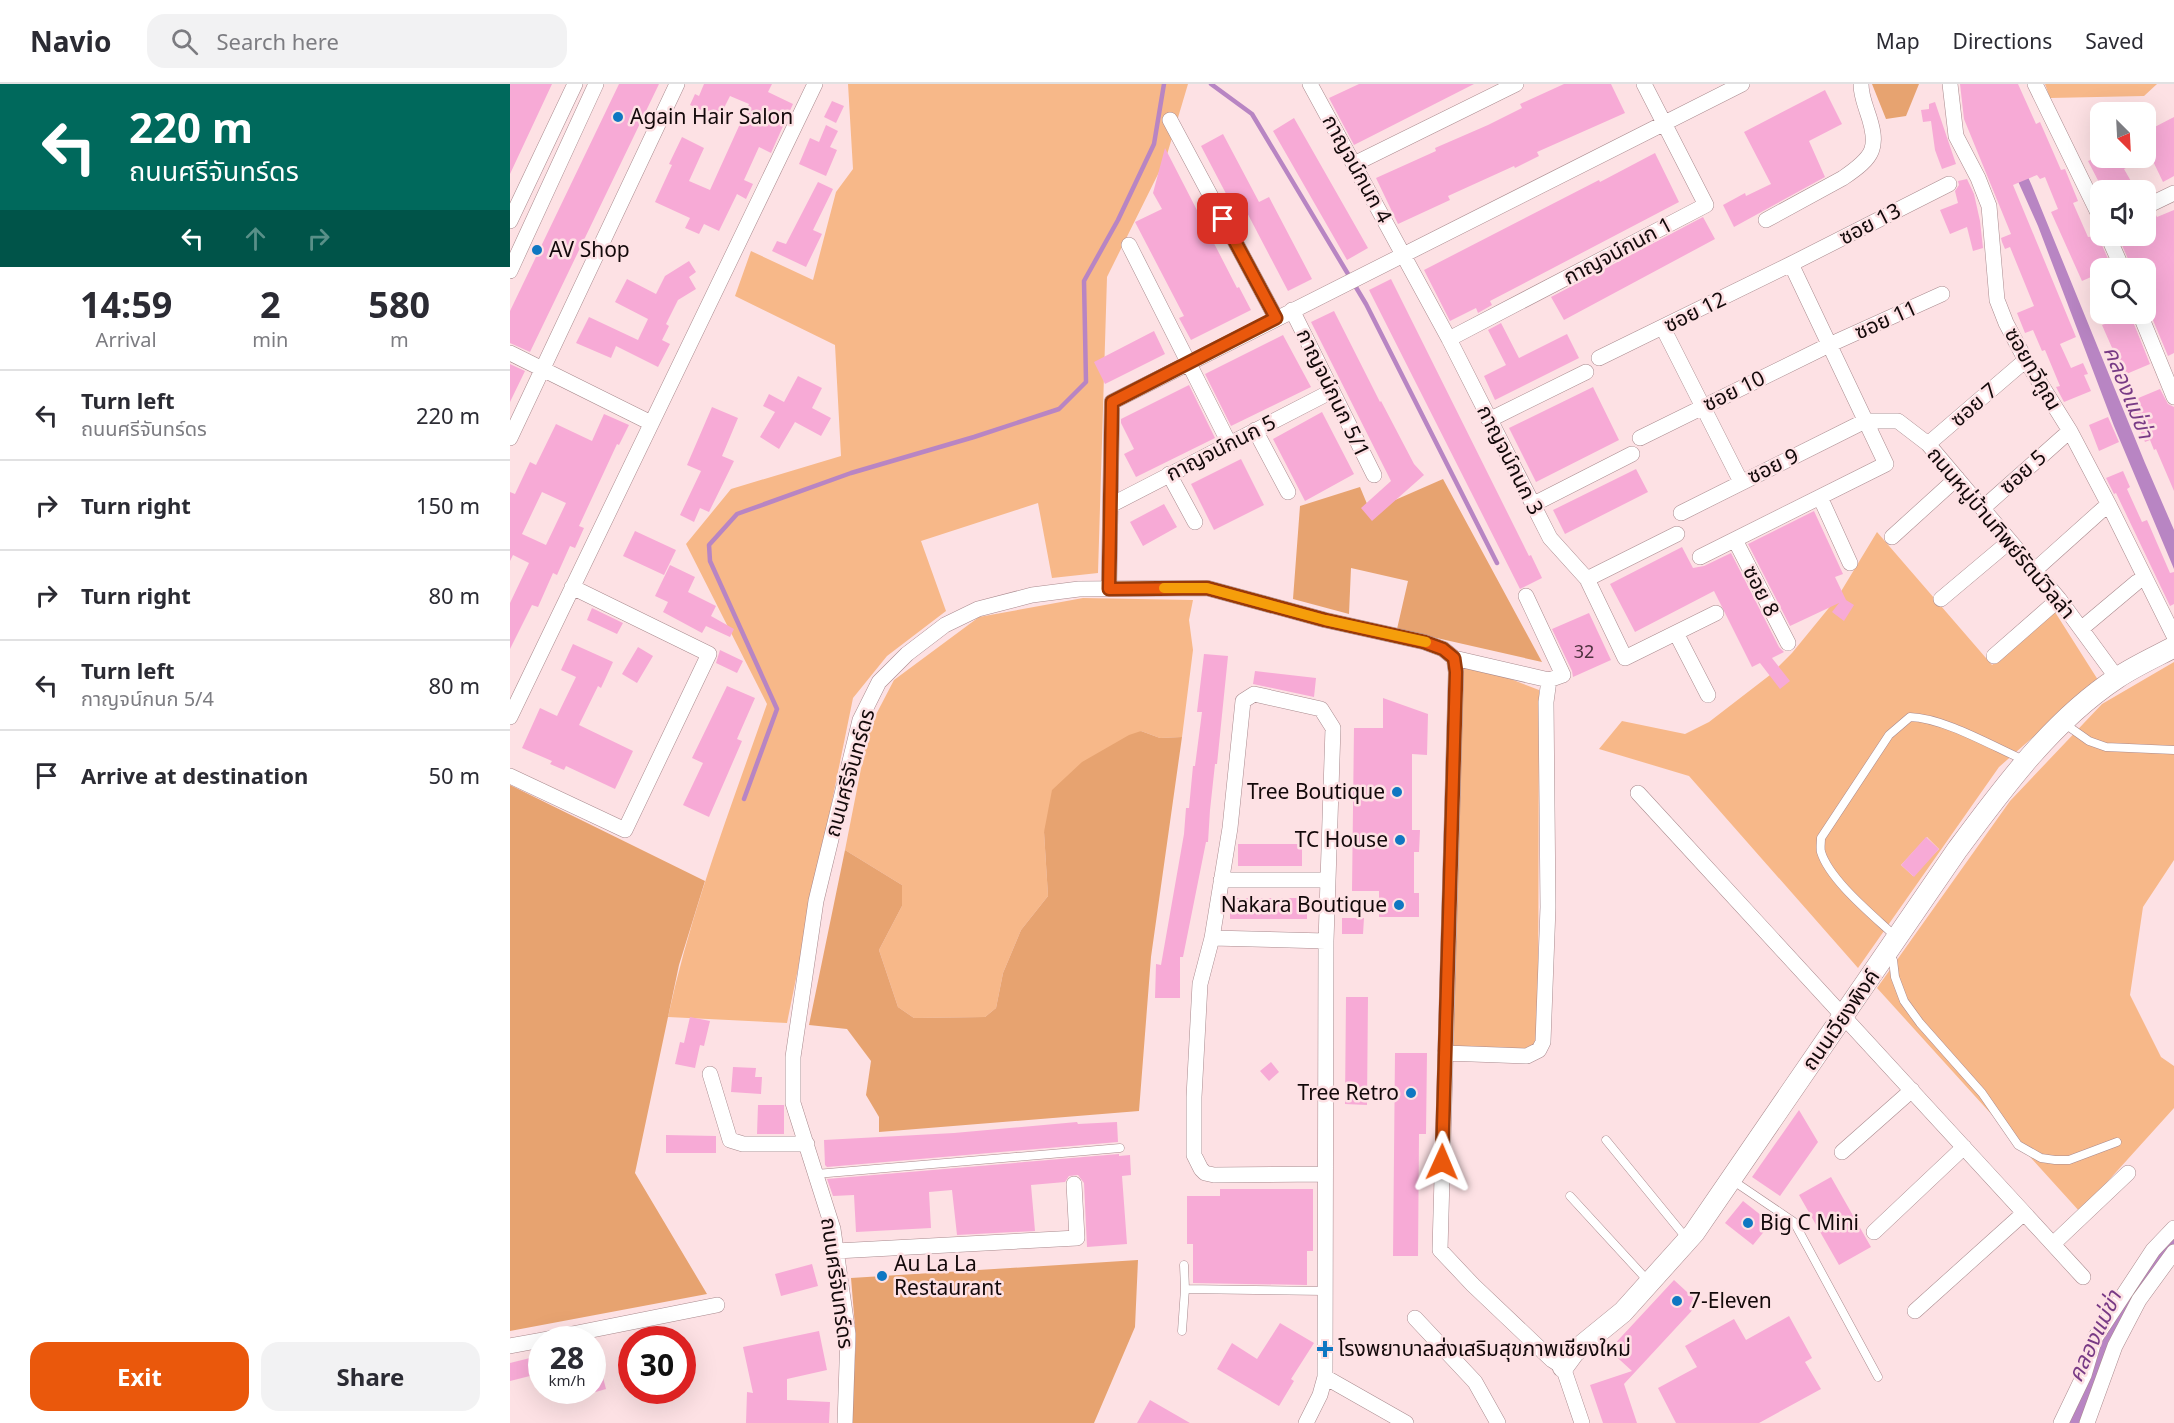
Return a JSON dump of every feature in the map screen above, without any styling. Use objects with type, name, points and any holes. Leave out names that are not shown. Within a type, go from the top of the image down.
[{"type":"street","points":[[510,221],[575,84]]},
{"type":"street","points":[[510,271],[596,84]]},
{"type":"street","points":[[510,438],[677,84]]},
{"type":"street","points":[[510,717],[815,84]]},
{"type":"street","name":"กาญจน์กนก 4","points":[[1310,84],[1404,254]]},
{"type":"street","points":[[1354,164],[1516,84]]},
{"type":"street","points":[[1644,84],[1664,123]]},
{"type":"street","points":[[1109,589],[1112,402],[1742,84]]},
{"type":"street","points":[[1766,220],[1855,170],[1874,148],[1875,140],[1862,96],[1861,84]]},
{"type":"street","name":"ซอยทวีคูณ","points":[[1950,84],[1956,136],[1978,178],[1989,206],[1997,300],[2025,359],[2070,430],[2174,636]]},
{"type":"street","points":[[2035,84],[2090,197]]},
{"type":"street","points":[[1170,120],[1276,318]]},
{"type":"street","name":"กาญจน์กนก 1","points":[[1449,339],[1706,205],[1664,123]]},
{"type":"street","name":"ซอย 13","points":[[1791,264],[1949,184]]},
{"type":"street","points":[[2156,202],[2174,193]]},
{"type":"street","points":[[1129,245],[1229,443]]},
{"type":"street","name":"กาญจน์กนก 3","points":[[1404,254],[1550,538],[1587,579],[1625,658],[1676,633]]},
{"type":"street","points":[[1791,264],[1865,421]]},
{"type":"street","name":"ซอย 12","points":[[1599,358],[1791,264]]},
{"type":"street","name":"ซอย 11","points":[[1829,345],[1942,294]]},
{"type":"street","name":"กาญจน์กนก 5/1","points":[[1292,310],[1374,475]]},
{"type":"street","points":[[2144,324],[2174,396]]},
{"type":"street","points":[[1663,328],[1741,482]]},
{"type":"street","name":"ซอย 10","points":[[1640,438],[1829,345]]},
{"type":"street","points":[[510,353],[651,423]]},
{"type":"street","name":"ซอย 7","points":[[1928,444],[2020,365]]},
{"type":"street","points":[[1490,420],[1586,372]]},
{"type":"street","name":"กาญจน์กนก 5","points":[[1111,504],[1332,391]]},
{"type":"street","name":"ถนนหมู่บ้านทิพย์รัตน์วิลล่า","points":[[1865,421],[1898,421],[1928,444],[2059,599],[2117,678]]},
{"type":"street","name":"ซอย 8","points":[[1700,557],[1886,464],[1865,421]]},
{"type":"street","name":"ซอย 9","points":[[1681,513],[1865,421]]},
{"type":"street","points":[[1255,430],[1288,492]]},
{"type":"street","name":"ซอย 5","points":[[1983,508],[2064,436]]},
{"type":"street","points":[[1532,505],[1632,454]]},
{"type":"street","points":[[1169,474],[1195,522]]},
{"type":"street","points":[[1892,537],[1957,478]]},
{"type":"street","points":[[1820,497],[1850,563]]},
{"type":"street","points":[[2035,570],[2103,509]]},
{"type":"street","points":[[1587,579],[1677,534]]},
{"type":"street","name":"ซอย 8","points":[[1735,540],[1788,642]]},
{"type":"street","points":[[1941,599],[2010,541]]},
{"type":"street","points":[[2081,629],[2137,582]]},
{"type":"street","points":[[510,776],[625,830],[709,654],[572,587]]},
{"type":"street","name":"ถนนศรีจันทร์ดร","points":[[845,1423],[848,1334],[833,1229],[793,1103],[793,1057],[816,901],[860,720],[879,682],[907,654],[945,625],[978,609],[1032,595],[1079,589],[1207,588],[1325,620],[1424,642],[1443,649],[1454,658],[1549,680]]},
{"type":"street","points":[[1445,1053],[1527,1056],[1539,1050],[1543,1042],[1548,907],[1546,702],[1549,680],[1563,675],[1526,596]]},
{"type":"street","points":[[1994,656],[2059,599]]},
{"type":"street","points":[[1708,695],[1676,633],[1716,613]]},
{"type":"street","name":"ถนนเวียงพิงค์","points":[[1563,1367],[1574,1353],[1623,1312],[1688,1240],[1957,850],[2002,789],[2081,706],[2117,678],[2174,646]]},
{"type":"street","points":[[1454,658],[1456,672],[1440,1250],[1473,1285],[1552,1360],[1563,1367],[1582,1423]]},
{"type":"street","points":[[1306,1423],[1320,1395],[1324,1377],[1325,1291],[1326,941],[1333,728],[1321,710],[1254,694],[1243,701],[1230,828],[1212,938],[1200,984],[1193,1134],[1197,1163],[1205,1173],[1214,1175],[1325,1174]]},
{"type":"street","points":[[1638,793],[2083,1277]]},
{"type":"street","points":[[1221,879],[1328,880]]},
{"type":"street","points":[[1212,938],[1326,941]]},
{"type":"street","points":[[710,1074],[730,1140],[743,1144],[807,1144]]},
{"type":"street","points":[[1842,1152],[1912,1090]]},
{"type":"street","points":[[1874,1232],[1964,1147]]},
{"type":"street","points":[[2053,1244],[2128,1173]]},
{"type":"street","points":[[836,1251],[1077,1238],[1074,1184]]},
{"type":"street","points":[[1916,1311],[2024,1213]]},
{"type":"street","points":[[2061,1423],[2084,1375],[2095,1338],[2153,1250],[2174,1228]]},
{"type":"street","points":[[2088,1423],[2115,1346],[2139,1300],[2174,1252]]},
{"type":"street","points":[[606,1327],[717,1305]]},
{"type":"street","points":[[1415,1318],[1475,1382],[1498,1423]]},
{"type":"street","points":[[510,1346],[528,1343]]},
{"type":"street","points":[[1324,1377],[1406,1423]]},
{"type":"lane","points":[[2027,761],[1938,722],[1910,717],[1889,735],[1821,838],[1820,850],[1827,866],[1892,946],[1895,977],[1904,1001],[1920,1023],[1982,1092],[2018,1145],[2041,1158],[2069,1160],[2117,1142]]},
{"type":"lane","points":[[2064,723],[2089,741],[2106,747],[2174,750]]},
{"type":"lane","points":[[1606,1140],[1688,1240]]},
{"type":"lane","points":[[816,1174],[1120,1148]]},
{"type":"lane","points":[[1731,1179],[1794,1222],[1878,1377]]},
{"type":"lane","points":[[1570,1196],[1650,1284]]},
{"type":"lane","points":[[1182,1331],[1184,1265]]},
{"type":"lane","points":[[1185,1289],[1325,1291]]},
{"type":"shaded area","points":[[848,84],[1188,84],[1166,158],[1107,277],[1098,573],[1052,578],[1038,503],[921,541],[946,611],[887,656],[853,698],[787,1023],[668,1017],[700,898],[767,704],[686,544],[731,489],[841,456],[835,345],[735,296],[751,251],[813,280],[836,192],[853,169]]},
{"type":"shaded area","points":[[1872,84],[1919,84],[1906,116],[1886,119]]},
{"type":"shaded area","points":[[2045,84],[2157,84],[2144,96],[2050,98]]},
{"type":"shaded area","points":[[1978,92],[1993,98],[2032,186],[2174,530],[2174,569],[2114,426],[2038,226]]},
{"type":"shaded area","points":[[1443,479],[1542,662],[1397,629],[1408,581],[1351,568],[1349,614],[1293,599],[1300,506],[1360,487],[1370,511]]},
{"type":"shaded area","points":[[1877,532],[1992,665],[2055,612],[2098,680],[1999,767],[1858,968],[1689,776],[1599,749],[1622,721],[1685,734],[1709,722],[1770,675],[1792,653],[1837,598]],"holes":[[[1927,837],[1939,849],[1913,876],[1901,865]]]},
{"type":"shaded area","points":[[1083,598],[1193,600],[1189,620],[1193,650],[1182,737],[1160,738],[1141,731],[1044,832],[1048,896],[1021,930],[1003,973],[996,1008],[985,1017],[914,1018],[898,1007],[879,950],[902,906],[902,885],[845,850],[869,728],[894,680],[979,617]]},
{"type":"shaded area","points":[[2174,662],[2174,860],[2143,907],[2130,995],[2161,1057],[2174,1066],[2174,1108],[2080,1212],[1877,988],[2010,801],[2102,704]]},
{"type":"shaded area","points":[[1475,665],[1539,690],[1538,1042],[1526,1051],[1453,1047],[1462,668]]},
{"type":"shaded area","points":[[1141,731],[1160,738],[1182,737],[1151,957],[1139,1111],[879,1132],[879,1117],[866,1095],[871,1061],[847,1029],[809,1025],[845,850],[902,885],[902,906],[879,950],[898,1007],[914,1018],[985,1017],[996,1008],[1003,973],[1021,930],[1048,896],[1044,832],[1052,790],[1082,762],[1129,735]]},
{"type":"shaded area","points":[[510,785],[705,881],[679,965],[635,1173],[707,1294],[510,1331]]},
{"type":"shaded area","points":[[2174,1232],[2174,1247],[2082,1419],[2079,1423],[2066,1423],[2099,1339]]},
{"type":"shaded area","points":[[1138,1260],[1135,1327],[1094,1423],[851,1423],[856,1339],[851,1278]]},
{"type":"building","points":[[510,84],[552,84],[510,174]]},
{"type":"building","points":[[619,84],[659,84],[530,352],[510,343],[510,311]]},
{"type":"building","points":[[704,84],[772,84],[768,92],[793,104],[771,153],[759,147],[744,180],[753,184],[746,199],[737,194],[719,231],[704,224],[699,234],[685,228],[690,218],[655,202],[672,165],[669,164],[682,137],[704,148],[689,181],[710,190],[749,104],[730,96],[719,118],[690,105],[695,94],[699,96]]},
{"type":"building","points":[[1359,84],[1474,84],[1354,145],[1329,98]]},
{"type":"building","points":[[1564,84],[1611,84],[1625,113],[1537,152],[1539,156],[1448,196],[1450,200],[1398,224],[1376,178],[1522,108],[1520,104]]},
{"type":"building","points":[[1960,84],[2018,84],[2036,124],[2040,122],[2061,170],[2065,169],[2078,201],[2073,203],[2088,237],[2090,237],[2090,246],[2102,246],[2108,258],[2090,258],[2090,277],[2082,281],[2051,212],[2058,209],[2045,177],[2040,179],[2037,175],[2013,185],[2076,337],[2060,344],[2071,368],[2083,363],[2088,374],[2084,375],[2091,391],[2064,402],[2056,387],[2060,386],[2045,350],[2042,351],[2033,330],[2025,333],[2017,313],[2034,306],[2010,247],[2005,249],[2002,242],[2001,238],[2011,234],[1964,119]]},
{"type":"building","points":[[1825,90],[1842,124],[1809,141],[1825,177],[1734,227],[1723,205],[1745,193],[1746,196],[1771,184],[1744,132]]},
{"type":"building","points":[[832,101],[844,106],[836,123],[824,117]]},
{"type":"building","points":[[1935,102],[1956,164],[1942,169],[1935,150],[1931,121],[1923,122],[1921,110],[1929,109],[1929,104]]},
{"type":"building","points":[[2174,117],[2174,176],[2163,182],[2156,167],[2156,126]]},
{"type":"building","points":[[1294,118],[1368,248],[1347,260],[1273,131]]},
{"type":"building","points":[[826,125],[838,131],[830,147],[837,150],[826,176],[799,164],[810,138],[819,142]]},
{"type":"building","points":[[1223,134],[1259,202],[1269,197],[1312,279],[1288,291],[1242,203],[1233,207],[1201,146]]},
{"type":"building","points":[[1165,148],[1237,288],[1239,287],[1251,310],[1191,340],[1179,318],[1184,316],[1135,222],[1162,209],[1153,193]]},
{"type":"building","points":[[1655,153],[1679,202],[1490,301],[1492,305],[1478,313],[1476,308],[1450,321],[1424,270]]},
{"type":"building","points":[[2092,168],[2126,168],[2124,169],[2130,180],[2098,180]]},
{"type":"building","points":[[1967,179],[1974,194],[1983,248],[1973,251],[1967,227],[1950,234],[1940,210],[1958,203],[1955,191],[1959,185],[1958,181]]},
{"type":"building","points":[[818,182],[833,189],[813,230],[822,234],[806,267],[772,251],[777,241],[786,244]]},
{"type":"building","points":[[2174,210],[2174,353],[2168,356],[2155,324],[2156,258],[2128,258],[2122,246],[2156,246],[2156,215],[2157,217]]},
{"type":"building","points":[[1703,217],[1715,239],[1564,320],[1551,297]]},
{"type":"building","points":[[689,261],[696,272],[689,277],[696,289],[678,300],[666,324],[669,326],[662,340],[670,344],[658,367],[616,346],[611,358],[576,343],[589,317],[638,340],[648,319],[615,302],[627,279],[656,294],[665,276]]},
{"type":"building","points":[[1391,279],[1542,578],[1520,589],[1369,290]]},
{"type":"building","points":[[1334,311],[1414,464],[1424,475],[1372,521],[1361,508],[1391,481],[1311,322]]},
{"type":"building","points":[[1501,323],[1519,358],[1567,334],[1579,358],[1495,400],[1484,376],[1506,365],[1488,330]]},
{"type":"building","points":[[2134,324],[2150,364],[2124,375],[2102,325]]},
{"type":"building","points":[[1154,331],[1165,354],[1105,384],[1094,362]]},
{"type":"building","points":[[1283,335],[1311,387],[1231,426],[1205,374]]},
{"type":"building","points":[[510,364],[525,371],[510,402]]},
{"type":"building","points":[[798,376],[822,388],[812,408],[831,418],[821,436],[795,422],[779,449],[760,437],[775,412],[763,406],[769,394],[784,402]]},
{"type":"building","points":[[1189,385],[1215,438],[1136,477],[1124,454],[1134,449],[1121,419]]},
{"type":"building","points":[[1593,387],[1619,440],[1536,482],[1509,428]]},
{"type":"building","points":[[2160,389],[2168,404],[2174,407],[2174,491],[2156,449],[2154,450],[2150,440],[2145,442],[2134,416],[2130,418],[2124,404]]},
{"type":"building","points":[[712,407],[738,418],[722,456],[734,461],[709,512],[700,508],[694,522],[680,515],[701,471],[687,465]]},
{"type":"building","points":[[1322,412],[1354,474],[1305,501],[1273,439]]},
{"type":"building","points":[[604,414],[629,425],[619,445],[617,444],[579,526],[584,528],[575,548],[570,546],[557,575],[553,573],[538,607],[532,605],[510,649],[510,603],[529,563],[513,555],[510,561],[510,492],[515,494],[530,462],[536,465],[556,424],[592,441]],"holes":[[[542,492],[566,503],[546,545],[522,534]]]},
{"type":"building","points":[[2108,417],[2119,442],[2099,451],[2089,425]]},
{"type":"building","points":[[1241,459],[1264,505],[1214,530],[1191,484]]},
{"type":"building","points":[[1636,469],[1648,492],[1565,534],[1553,510]]},
{"type":"building","points":[[2123,471],[2130,487],[2127,489],[2142,522],[2147,520],[2170,573],[2174,572],[2174,604],[2170,606],[2116,493],[2114,494],[2106,478]]},
{"type":"building","points":[[1164,504],[1177,527],[1143,546],[1130,522]]},
{"type":"building","points":[[1814,511],[1843,574],[1835,577],[1846,600],[1854,605],[1844,621],[1832,612],[1839,603],[1790,626],[1748,544]]},
{"type":"building","points":[[635,531],[676,550],[664,575],[623,556]]},
{"type":"building","points":[[1682,547],[1693,568],[1704,566],[1731,553],[1779,647],[1784,652],[1772,658],[1790,681],[1780,689],[1760,663],[1752,667],[1714,591],[1635,632],[1610,584]]},
{"type":"building","points":[[670,565],[695,577],[688,592],[716,606],[711,616],[734,629],[730,637],[706,626],[702,633],[663,612],[668,602],[655,596]]},
{"type":"building","points":[[592,608],[623,623],[617,634],[587,620]]},
{"type":"building","points":[[1589,613],[1611,660],[1573,677],[1552,629]]},
{"type":"building","points":[[573,644],[613,662],[601,688],[598,686],[579,725],[633,751],[615,789],[566,766],[564,770],[550,764],[552,761],[522,748],[540,708],[557,716],[576,677],[561,670]]},
{"type":"building","points":[[638,647],[653,656],[637,683],[622,674]]},
{"type":"building","points":[[720,650],[743,661],[737,673],[716,663]]},
{"type":"building","points":[[1204,654],[1228,656],[1208,842],[1206,842],[1183,957],[1180,957],[1180,998],[1155,998],[1156,964],[1161,965],[1184,834],[1186,808],[1189,808],[1193,766],[1195,766],[1202,712],[1197,712]]},
{"type":"building","points":[[1255,671],[1316,678],[1314,697],[1253,684]]},
{"type":"building","points":[[727,686],[755,698],[737,739],[742,741],[709,817],[683,805],[703,763],[692,758]]},
{"type":"building","points":[[1383,698],[1428,714],[1427,755],[1412,754],[1412,830],[1420,830],[1419,852],[1414,852],[1414,893],[1419,893],[1419,917],[1379,917],[1379,891],[1352,891],[1354,728],[1383,728]]},
{"type":"building","points":[[1926,837],[1939,849],[1914,877],[1901,865]]},
{"type":"building","points":[[1238,844],[1302,844],[1302,866],[1238,866]]},
{"type":"building","points":[[1230,898],[1307,898],[1307,919],[1230,919]]},
{"type":"building","points":[[1342,918],[1364,918],[1363,934],[1342,934]]},
{"type":"building","points":[[1346,997],[1368,997],[1367,1105],[1345,1104]]},
{"type":"building","points":[[690,1017],[710,1021],[704,1046],[700,1045],[695,1068],[675,1064],[680,1042],[684,1043]]},
{"type":"building","points":[[1395,1053],[1427,1053],[1426,1134],[1419,1134],[1418,1256],[1393,1256]]},
{"type":"building","points":[[1271,1062],[1279,1072],[1269,1081],[1260,1071]]},
{"type":"building","points":[[733,1067],[756,1068],[755,1077],[762,1077],[761,1094],[731,1092]]},
{"type":"building","points":[[758,1105],[784,1105],[784,1134],[757,1134]]},
{"type":"building","points":[[1799,1110],[1818,1142],[1780,1196],[1752,1177]]},
{"type":"building","points":[[1077,1122],[1078,1124],[1117,1122],[1118,1142],[827,1167],[825,1165],[824,1140],[954,1133]]},
{"type":"building","points":[[666,1135],[716,1136],[716,1153],[666,1153]]},
{"type":"building","points":[[1119,1154],[1119,1156],[1130,1155],[1131,1175],[1122,1176],[1127,1244],[1087,1247],[1084,1183],[1078,1175],[1069,1176],[1065,1182],[1031,1185],[1035,1231],[957,1235],[952,1190],[929,1192],[931,1228],[856,1232],[854,1195],[833,1196],[827,1179]]},
{"type":"building","points":[[1831,1177],[1871,1247],[1839,1265],[1799,1195]]},
{"type":"building","points":[[1220,1189],[1313,1189],[1313,1251],[1307,1251],[1307,1285],[1193,1283],[1193,1244],[1187,1244],[1187,1196],[1220,1196]]},
{"type":"building","name":"Big C Mini","points":[[1743,1201],[1771,1223],[1753,1245],[1725,1223]]},
{"type":"building","points":[[812,1264],[818,1286],[781,1296],[775,1274]]},
{"type":"building","points":[[1674,1280],[1699,1303],[1624,1384],[1637,1423],[1603,1423],[1590,1385],[1632,1371],[1609,1350]]},
{"type":"building","points":[[1789,1316],[1812,1358],[1805,1362],[1821,1389],[1759,1423],[1676,1423],[1658,1388],[1697,1367],[1685,1346],[1734,1319],[1746,1340]]},
{"type":"building","points":[[1280,1323],[1314,1343],[1291,1379],[1294,1381],[1279,1406],[1217,1369],[1232,1343],[1257,1359]]},
{"type":"building","points":[[819,1331],[827,1370],[787,1379],[787,1400],[830,1402],[829,1423],[746,1423],[747,1392],[753,1393],[743,1347]]},
{"type":"building","points":[[528,1358],[528,1376],[510,1381],[510,1363]]},
{"type":"building","points":[[1150,1400],[1190,1423],[1137,1423]]},
{"type":"waterway","points":[[744,799],[777,709],[710,561],[709,545],[737,514],[851,473],[1059,409],[1086,382],[1084,281],[1118,220],[1154,144],[1164,84]]},
{"type":"waterway","points":[[1211,84],[1252,114],[1366,304],[1497,563]]},
{"type":"slow traffic","points":[[1164,588],[1207,588],[1325,620],[1426,642]]},
{"type":"place","name":"Again Hair Salon","points":[[618,117]]},
{"type":"place","name":"AV Shop","points":[[537,250]]},
{"type":"place","name":"Tree Boutique","points":[[1397,792]]},
{"type":"place","name":"TC House","points":[[1400,840]]},
{"type":"place","name":"Nakara Boutique","points":[[1399,905]]},
{"type":"place","name":"Tree Retro","points":[[1411,1093]]},
{"type":"place","name":"Big C Mini","points":[[1748,1223]]},
{"type":"place","name":"Au La La Restaurant","points":[[882,1276]]},
{"type":"place","name":"7-Eleven","points":[[1677,1301]]},
{"type":"place","name":"โรงพยาบาลส่งเสริมสุขภาพเชียงใหม่","points":[[1325,1349]]},
{"type":"route","points":[[1223,219],[1276,318],[1112,402],[1109,589],[1207,588],[1325,620],[1424,642],[1443,649],[1454,658],[1456,672],[1442,1162]]},
{"type":"water label","name":"คลองแม่ข่า","points":[[2129,392]]},
{"type":"water label","name":"คลองแม่ข่า","points":[[2094,1336]]}]
